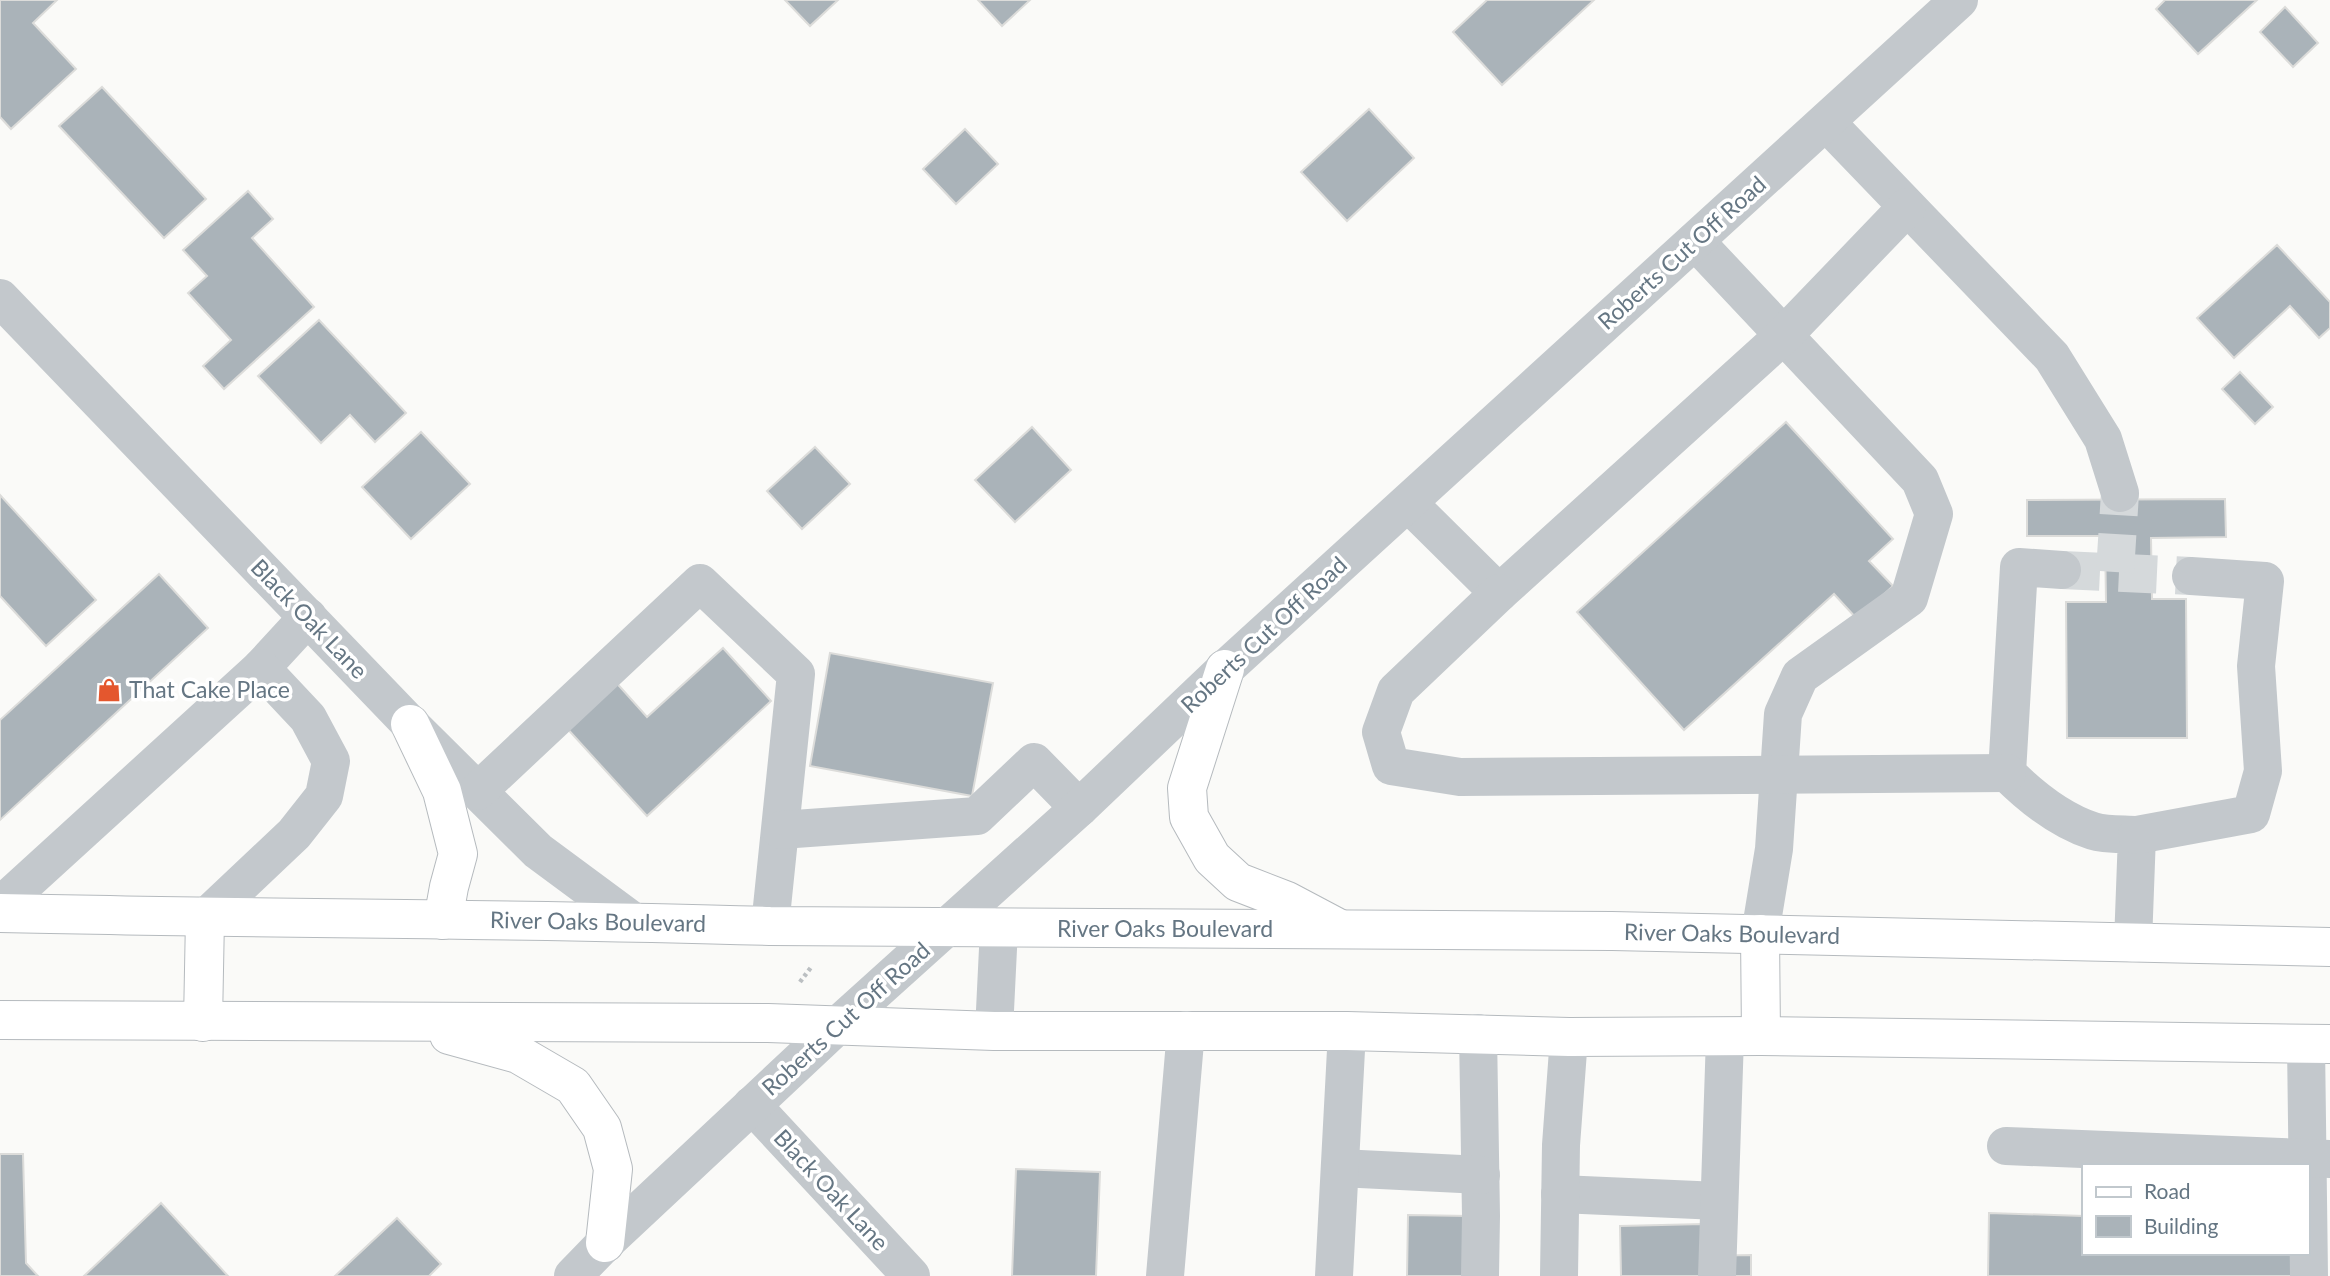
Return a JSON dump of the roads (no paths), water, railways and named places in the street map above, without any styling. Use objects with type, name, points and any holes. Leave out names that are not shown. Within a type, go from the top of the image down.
[{"type":"main road","points":[[1225,669],[1186,788],[1189,817],[1212,858],[1238,882],[1287,901],[1343,931]]},
{"type":"main road","points":[[410,724],[442,792],[458,854],[443,920]]},
{"type":"main road","name":"River Oaks Boulevard","points":[[0,913],[770,926],[1760,934],[2330,947]]},
{"type":"main road","points":[[204,1022],[205,918]]},
{"type":"main road","points":[[1743,1037],[1760,934]]},
{"type":"main road","points":[[0,1020],[838,1025],[994,1031],[1347,1031],[1569,1037],[2318,1044]]},
{"type":"main road","points":[[400,1021],[518,1054],[573,1086],[602,1128],[613,1169],[605,1243]]},
{"type":"street","name":"Roberts Cut Off Road","points":[[573,1276],[838,1025],[1079,808],[1225,669],[1959,0]]},
{"type":"street","points":[[1825,122],[2052,358],[2103,439],[2120,493]]},
{"type":"street","points":[[1907,206],[1784,335],[1395,691],[1381,732],[1391,766],[1460,777],[2007,773],[2053,812],[2094,831],[2137,835],[2251,814],[2263,771],[2256,666],[2265,580],[2191,576]]},
{"type":"street","points":[[1695,241],[1920,480],[1934,514],[1909,598],[1800,676],[1783,714],[1774,849],[1760,934]]},
{"type":"street","name":"Black Oak Lane","points":[[0,298],[410,724],[538,851],[634,922]]},
{"type":"street","points":[[1408,503],[1499,593]]},
{"type":"street","points":[[2007,773],[2019,567],[2062,570]]},
{"type":"street","points":[[478,791],[700,583],[796,674],[770,926]]},
{"type":"street","points":[[0,906],[261,668],[308,617]]},
{"type":"street","points":[[205,918],[293,834],[324,796],[331,761],[308,718],[261,668]]},
{"type":"street","points":[[781,830],[977,816],[1034,762],[1079,808]]},
{"type":"street","points":[[2133,943],[2137,835]]},
{"type":"street","points":[[994,1031],[999,928]]},
{"type":"street","points":[[1166,1276],[1186,1030]]},
{"type":"street","points":[[1334,1276],[1347,1031]]},
{"type":"street","points":[[1478,1033],[1480,1276]]},
{"type":"street","points":[[1559,1276],[1561,1145],[1569,1037]]},
{"type":"street","points":[[1717,1276],[1719,1201],[1743,1037]]},
{"type":"street","points":[[2309,1276],[2320,1159],[2318,1044]]},
{"type":"street","name":"Black Oak Lane","points":[[752,1105],[911,1276]]},
{"type":"street","points":[[2006,1146],[2320,1159]]},
{"type":"street","points":[[1340,1168],[1480,1175]]},
{"type":"street","points":[[1560,1194],[1719,1201]]},
{"type":"tunnel","points":[[2115,572],[2120,493]]},
{"type":"tunnel","points":[[2062,570],[2191,576]]},
{"type":"place","name":"That Cake Place","points":[[109,690]]}]
